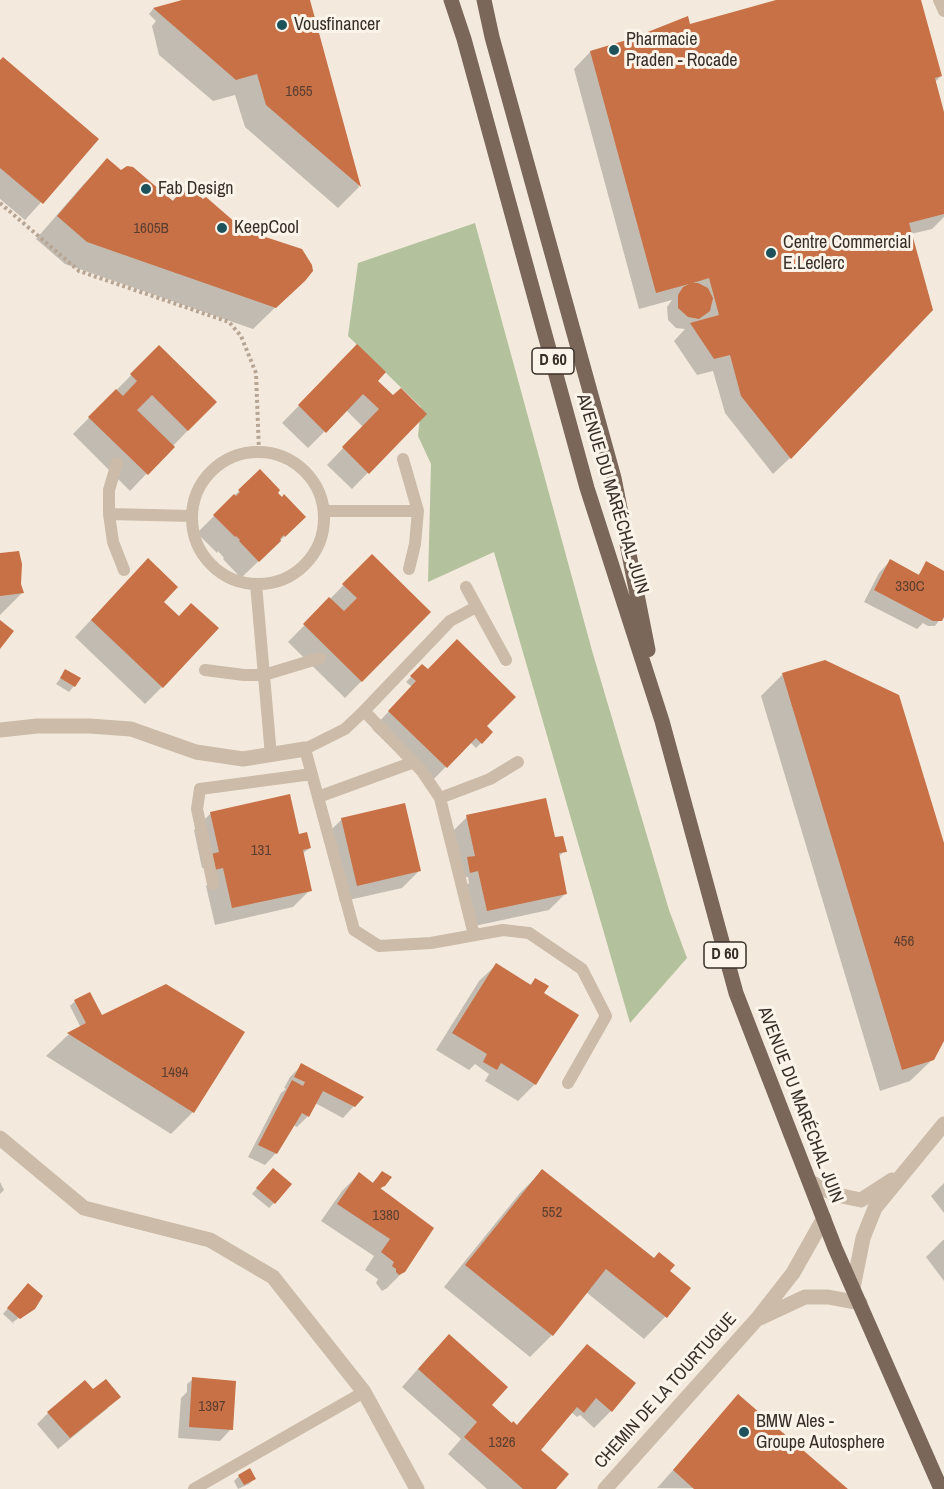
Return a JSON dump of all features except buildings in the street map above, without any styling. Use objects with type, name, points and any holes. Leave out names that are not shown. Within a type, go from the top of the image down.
[{"type":"main road","name":"AVENUE DU MARÉCHAL JUIN","points":[[451,0],[464,39],[587,488],[662,720],[735,993],[853,1288],[941,1489]]},
{"type":"main road","name":"AVENUE DU MARÉCHAL JUIN","points":[[484,0],[492,37],[614,478],[662,720]]},
{"type":"street","points":[[0,730],[47,726],[131,729],[196,752],[243,759],[305,749]]},
{"type":"street","points":[[810,1182],[837,1195],[861,1200],[896,1178],[942,1127]]},
{"type":"street","points":[[853,1288],[863,1238],[875,1208],[942,1127]]},
{"type":"street","points":[[0,1138],[84,1208],[210,1240],[273,1277],[364,1392],[417,1489]]},
{"type":"street","name":"CHEMIN DE LA TOURTUGUE","points":[[611,1487],[757,1319],[793,1273],[824,1218]]},
{"type":"street","name":"CHEMIN DE LA TOURTUGUE","points":[[757,1319],[805,1297],[828,1297],[860,1304]]},
{"type":"lane","points":[[939,0],[944,11]]},
{"type":"lane","points":[[259,452],[275,454],[290,460],[303,470],[317,489],[324,512],[319,543],[312,557],[301,569],[287,578],[256,585],[233,579],[212,567],[202,555],[195,540],[192,516],[196,493],[204,479],[215,468],[243,453],[259,452]]},
{"type":"lane","points":[[403,459],[418,511],[409,568]]},
{"type":"lane","points":[[117,463],[109,490],[109,514],[113,542],[124,570]]},
{"type":"lane","points":[[324,512],[418,511]]},
{"type":"lane","points":[[109,514],[192,516]]},
{"type":"lane","points":[[256,585],[271,756]]},
{"type":"lane","points":[[466,587],[506,660]]},
{"type":"lane","points":[[476,607],[450,621],[345,729],[305,749],[354,930],[379,946],[431,943],[503,930],[529,933],[582,969],[606,1016],[568,1083]]},
{"type":"lane","points":[[205,670],[264,675],[294,668],[320,658]]},
{"type":"lane","points":[[364,711],[421,770],[440,798],[474,935]]},
{"type":"lane","points":[[318,797],[414,762]]},
{"type":"lane","points":[[440,798],[490,779],[518,762]]},
{"type":"lane","points":[[213,884],[196,809],[200,789],[312,774]]},
{"type":"lane","points":[[194,1489],[364,1392]]},
{"type":"path","points":[[0,203],[79,272],[229,322],[241,336],[256,373],[259,452]]},
{"type":"green space","points":[[475,223],[593,654],[669,910],[687,958],[630,1023],[494,552],[428,582],[431,464],[418,436],[421,407],[348,336],[358,263]]},
{"type":"place","name":"Vousfinancer","points":[[282,25]]},
{"type":"place","name":"Pharmacie Praden - Rocade","points":[[614,50]]},
{"type":"place","name":"Fab Design","points":[[146,189]]},
{"type":"place","name":"KeepCool","points":[[222,228]]},
{"type":"place","name":"Centre Commercial E.Leclerc","points":[[771,253]]},
{"type":"place","name":"BMW Ales - Groupe Autosphere","points":[[744,1432]]}]
